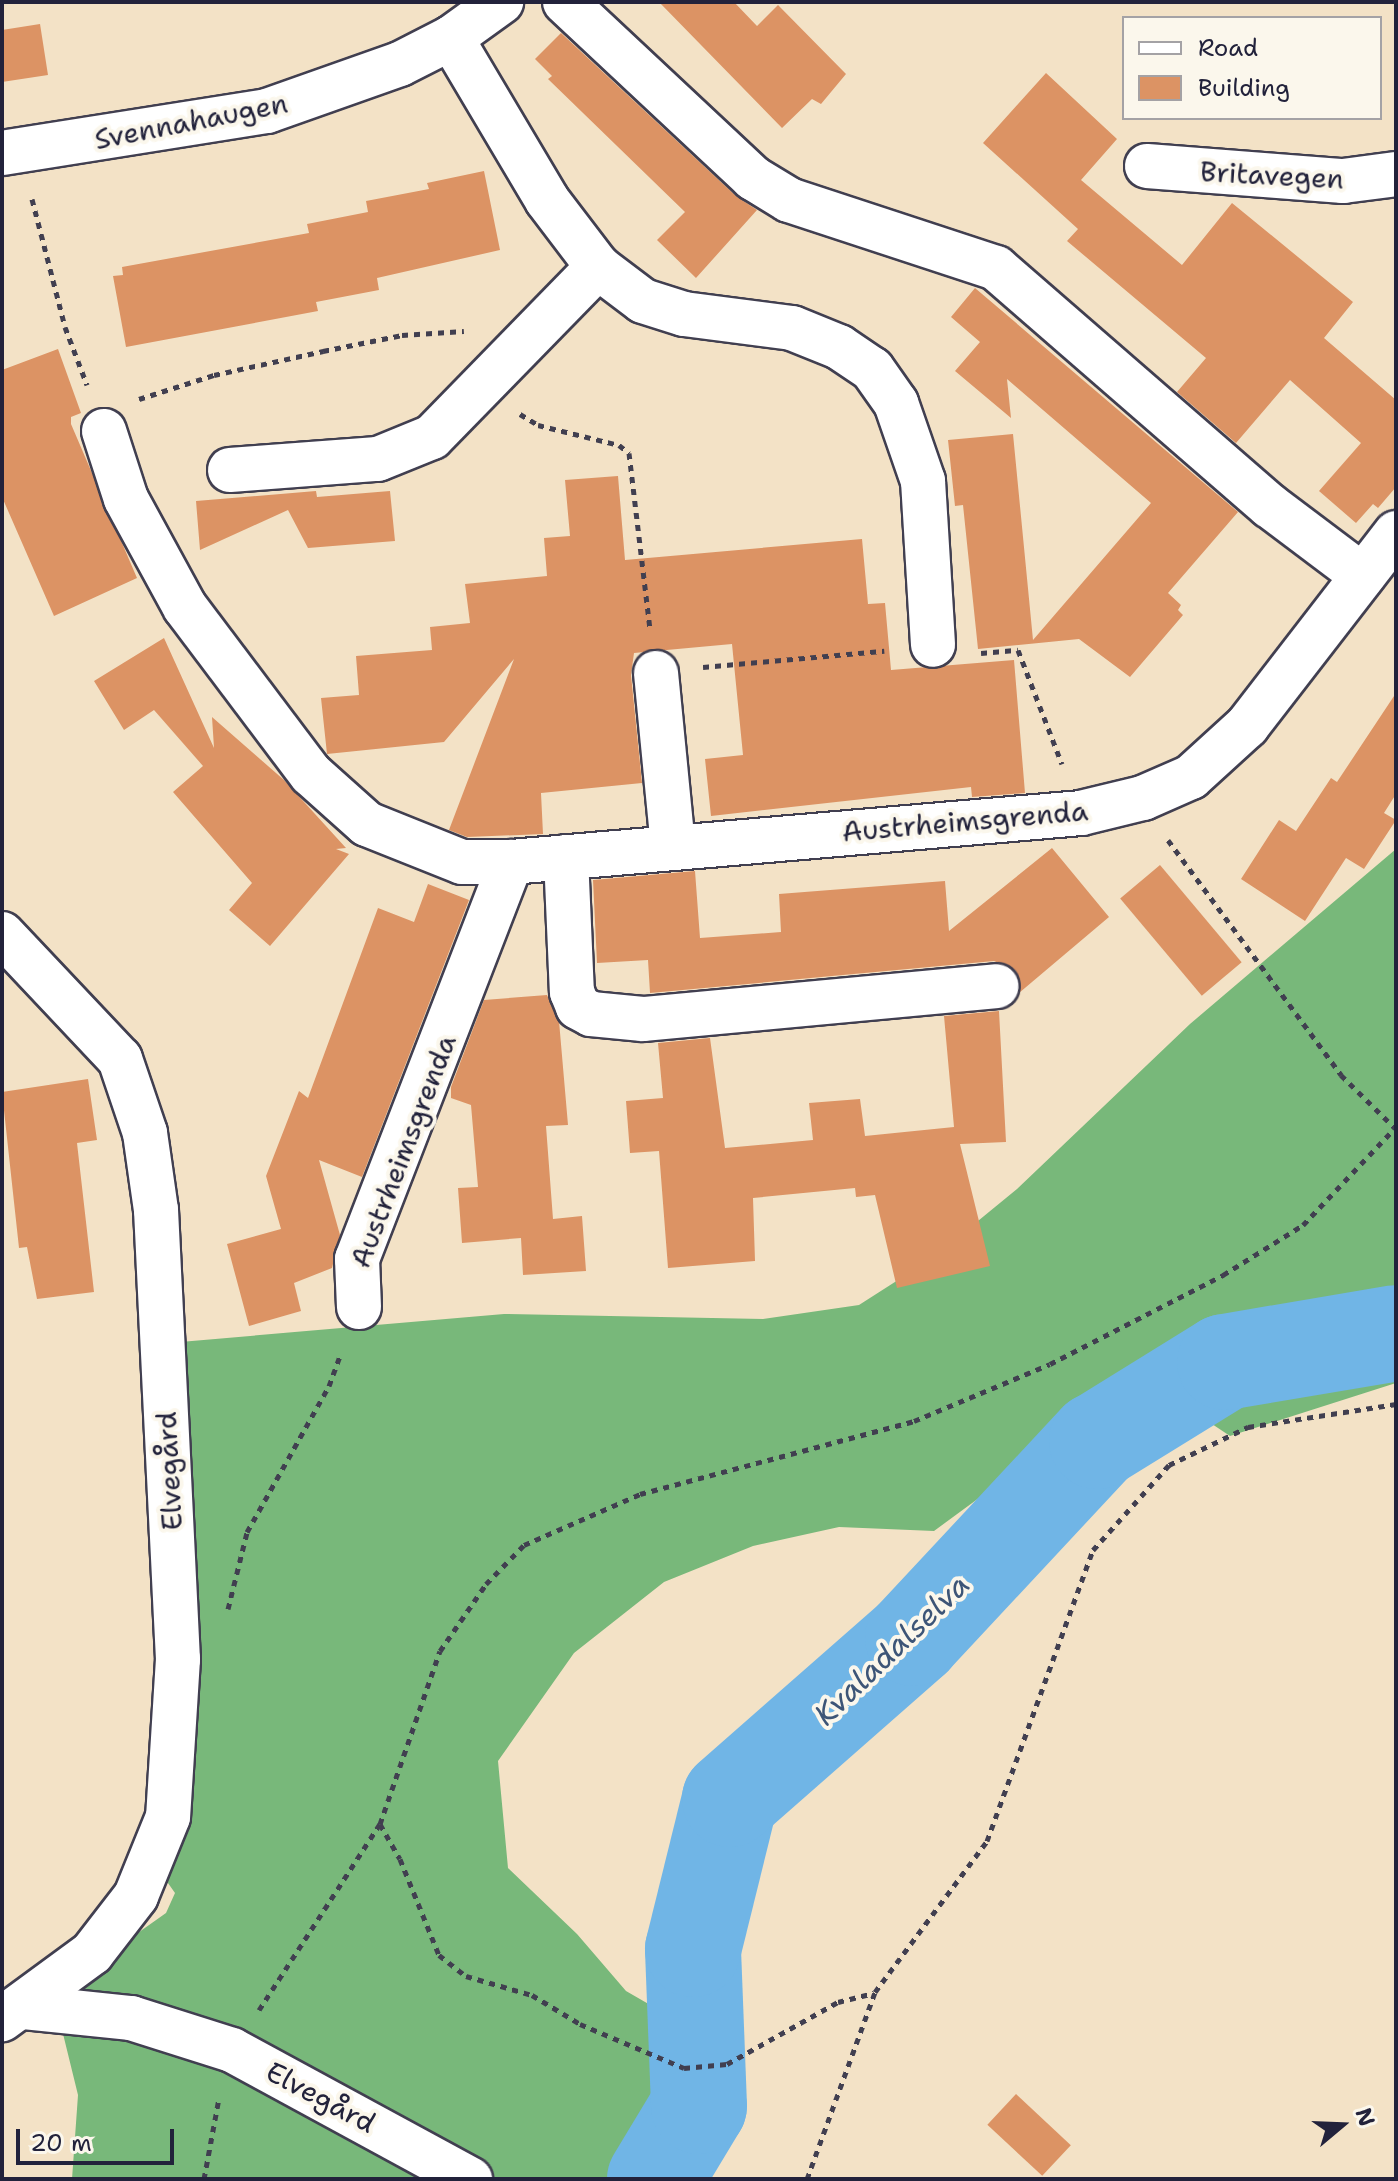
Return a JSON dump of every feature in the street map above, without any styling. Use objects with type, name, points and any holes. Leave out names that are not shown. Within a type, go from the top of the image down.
[{"type":"street","name":"Svennahaugen","points":[[11,152],[267,111],[354,84],[451,38],[501,2]]},
{"type":"street","points":[[565,2],[753,178],[789,200],[969,255],[996,268],[1270,506],[1363,576]]},
{"type":"street","points":[[451,38],[547,200],[598,267],[643,301],[684,314],[792,328],[839,347],[872,369],[896,403],[923,481],[933,645]]},
{"type":"street","name":"Britavegen","points":[[1147,166],[1343,181],[1396,174]]},
{"type":"street","points":[[230,470],[393,454],[432,437],[598,267]]},
{"type":"street","name":"Austrheimsgrenda","points":[[104,431],[126,499],[185,607],[311,774],[367,824],[413,846],[462,862],[511,862],[1081,813],[1143,798],[1191,777],[1247,726],[1396,533]]},
{"type":"street","points":[[656,673],[673,846]]},
{"type":"street","points":[[566,857],[572,992],[578,1007],[591,1014],[643,1019],[996,986]]},
{"type":"street","name":"Austrheimsgrenda","points":[[359,1307],[357,1259],[511,862]]},
{"type":"street","name":"Elvegård","points":[[2,934],[120,1059],[145,1133],[156,1210],[178,1659],[168,1817],[136,1896],[92,1953],[13,2013]]},
{"type":"street","name":"Elvegård","points":[[13,2013],[131,2018],[232,2050],[470,2179]]},
{"type":"path","points":[[11,152],[65,327],[104,431]]},
{"type":"path","points":[[104,431],[119,409],[156,391],[323,351],[438,331],[490,330],[523,346]]},
{"type":"path","points":[[485,386],[538,425],[619,445],[629,453],[656,673],[933,645],[977,653],[1018,650],[1081,813]]},
{"type":"path","points":[[204,2179],[211,2124],[232,2050],[380,1824],[440,1651],[486,1584],[524,1545],[640,1494],[914,1421],[1050,1364],[1223,1275],[1303,1225],[1396,1127],[1341,1075],[1171,845],[1143,798]]},
{"type":"path","points":[[224,1625],[247,1532],[329,1386],[359,1307]]},
{"type":"path","points":[[807,2179],[875,1992],[987,1841],[1093,1550],[1169,1465],[1248,1427],[1396,1404]]},
{"type":"path","points":[[380,1824],[400,1859],[439,1955],[466,1976],[532,1995],[580,2024],[684,2068],[727,2064],[838,2002],[875,1992]]},
{"type":"green space","points":[[1396,849],[1396,1383],[1230,1436],[1206,1420],[1117,1431],[1013,1473],[934,1531],[839,1527],[753,1546],[664,1582],[574,1653],[498,1761],[508,1868],[577,1934],[626,1991],[704,2036],[699,2106],[658,2179],[72,2179],[78,2095],[53,1993],[166,1913],[175,1893],[156,1866],[157,1344],[504,1314],[763,1319],[859,1305],[934,1257],[1017,1189],[1190,1024]]},
{"type":"building","points":[[659,2],[734,2],[757,26],[778,5],[846,74],[821,104],[812,99],[782,128]]},
{"type":"building","points":[[40,24],[48,75],[2,82],[2,30]]},
{"type":"building","points":[[561,33],[736,196],[757,210],[696,278],[657,240],[685,212],[548,79],[552,76],[535,59]]},
{"type":"building","points":[[1046,73],[1117,139],[1081,180],[1182,265],[1232,203],[1353,302],[1324,338],[1396,400],[1396,487],[1378,508],[1373,504],[1356,523],[1319,491],[1361,443],[1290,380],[1236,443],[1177,392],[1206,358],[1067,241],[1078,229],[983,143]]},
{"type":"building","points":[[484,171],[500,250],[377,278],[379,290],[316,302],[318,311],[126,347],[113,276],[123,275],[122,267],[309,233],[307,224],[368,212],[366,201],[429,189],[427,183]]},
{"type":"building","points":[[975,288],[1238,512],[1168,593],[1181,605],[1178,610],[1183,615],[1130,677],[1079,639],[978,649],[963,505],[955,506],[948,440],[1013,434],[1033,640],[1151,503],[1007,379],[1011,418],[955,371],[980,342],[951,317]]},
{"type":"building","points":[[58,349],[81,413],[71,417],[71,424],[137,578],[54,616],[2,497],[2,370]]},
{"type":"building","points":[[618,476],[625,560],[862,539],[868,604],[885,603],[891,670],[1014,660],[1025,793],[972,797],[971,787],[711,816],[705,759],[743,755],[732,644],[634,653],[631,675],[642,783],[541,793],[543,834],[467,837],[449,830],[514,659],[444,742],[327,754],[321,698],[359,695],[356,656],[432,650],[430,627],[470,623],[465,584],[547,576],[544,538],[570,536],[565,480]]},
{"type":"building","points":[[316,491],[317,497],[390,491],[395,541],[308,548],[288,510],[200,550],[196,501]]},
{"type":"building","points":[[164,638],[214,748],[212,717],[284,780],[346,848],[336,849],[349,854],[270,946],[229,910],[252,883],[173,792],[203,766],[154,710],[124,730],[94,681]]},
{"type":"building","points":[[1396,693],[1396,794],[1384,813],[1396,820],[1364,869],[1346,858],[1305,921],[1241,879],[1279,820],[1296,831],[1331,778],[1337,782]]},
{"type":"building","points":[[1052,848],[1109,917],[1019,993],[1016,971],[994,961],[650,993],[648,960],[597,963],[593,880],[695,871],[700,938],[781,932],[779,894],[945,881],[949,931]]},
{"type":"building","points":[[1160,865],[1242,962],[1202,996],[1120,898]]},
{"type":"building","points":[[428,884],[469,900],[362,1177],[319,1160],[340,1235],[332,1268],[294,1283],[301,1311],[249,1326],[227,1244],[281,1229],[266,1176],[299,1091],[308,1098],[378,908],[414,922]]},
{"type":"building","points":[[547,995],[559,1021],[568,1125],[546,1126],[553,1219],[582,1216],[586,1271],[523,1275],[521,1238],[462,1243],[458,1188],[478,1187],[471,1105],[451,1098],[451,1087],[484,1000]]},
{"type":"building","points":[[999,1011],[1006,1142],[960,1144],[990,1266],[897,1288],[875,1195],[856,1197],[855,1188],[753,1198],[755,1261],[668,1268],[659,1151],[630,1153],[626,1101],[663,1098],[658,1043],[710,1038],[725,1148],[813,1140],[809,1103],[860,1099],[865,1136],[954,1127],[944,1016]]},
{"type":"building","points":[[88,1079],[97,1140],[77,1143],[94,1292],[37,1299],[27,1247],[19,1248],[2,1092]]},
{"type":"building","points":[[1016,2094],[1071,2145],[1042,2176],[987,2125]]},
{"type":"waterway","name":"Kvaladalselva","points":[[655,2179],[699,2106],[693,1949],[730,1799],[913,1638],[1097,1441],[1225,1362],[1396,1333]]}]
